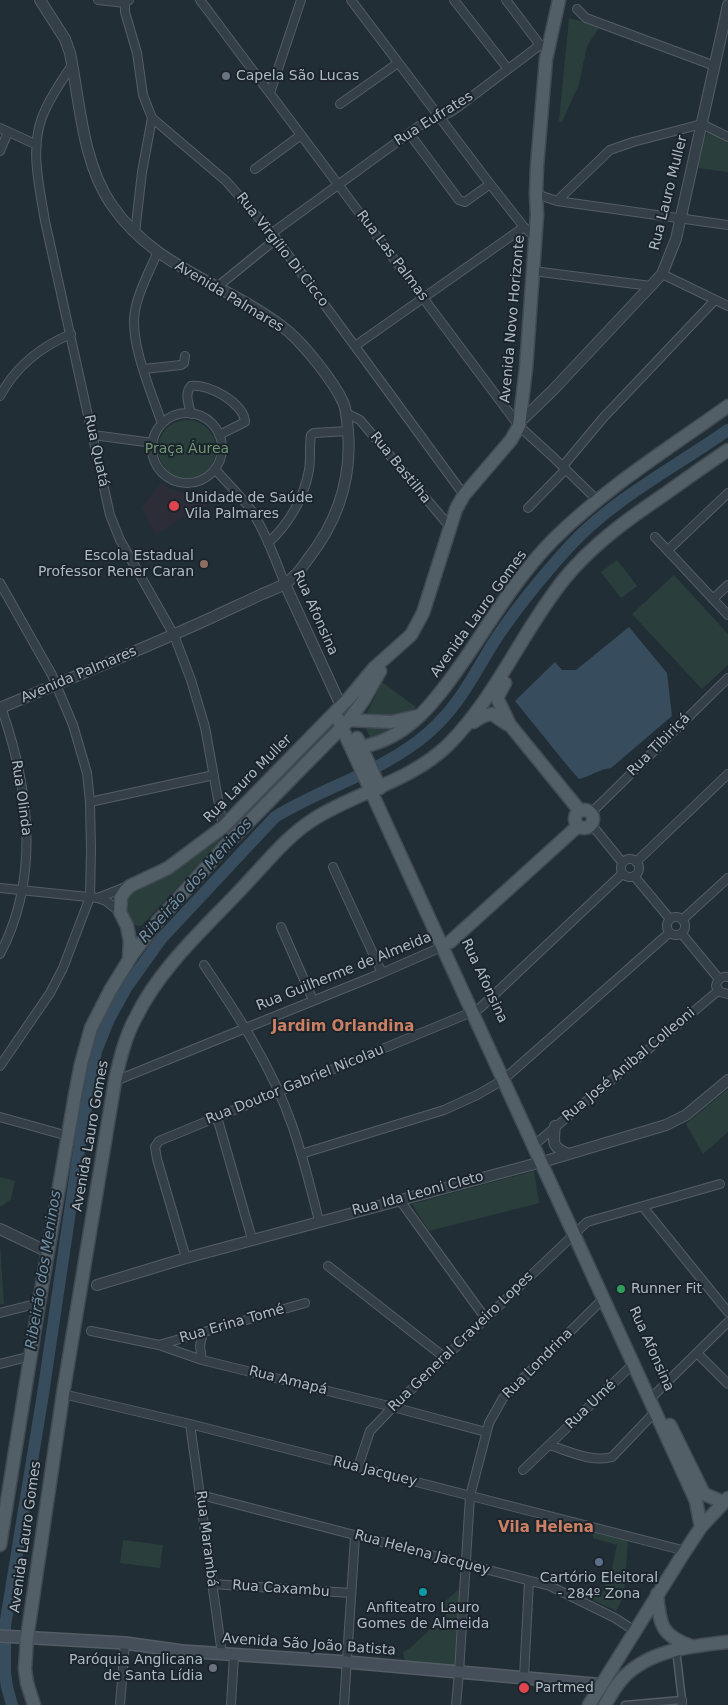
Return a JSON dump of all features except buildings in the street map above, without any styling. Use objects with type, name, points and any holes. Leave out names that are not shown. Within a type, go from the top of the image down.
[{"type":"main road","name":"Avenida Novo Horizonte","points":[[539,195],[546,59],[545,46],[559,0]]},
{"type":"main road","name":"Avenida Novo Horizonte","points":[[519,425],[525,377],[537,215],[553,64],[566,0]]},
{"type":"main road","name":"Avenida Lauro Gomes","points":[[317,750],[334,744],[359,753],[410,726],[423,714],[446,685],[515,585],[552,541],[597,500],[728,406]]},
{"type":"main road","name":"Rua Lauro Muller","points":[[130,886],[168,868],[223,827],[338,709],[374,668],[411,635],[423,613],[456,509],[464,495],[511,440],[519,425]]},
{"type":"main road","name":"Avenida Lauro Gomes","points":[[34,1705],[27,1683],[23,1638],[115,1081],[125,1041],[136,1016],[151,990],[179,955],[287,840],[330,810],[374,785],[431,759],[442,751],[466,726],[492,691],[550,598],[581,560],[601,540],[628,519],[728,450]]},
{"type":"main road","points":[[585,818],[510,726],[499,704],[498,696],[552,609],[569,586],[596,557],[621,535],[728,459]]},
{"type":"main road","name":"Rua Lauro Muller","points":[[128,960],[157,922],[235,836],[345,723],[362,701],[377,675],[404,642]]},
{"type":"main road","name":"Rua Afonsina","points":[[338,709],[652,1397],[655,1412],[696,1502],[701,1527]]},
{"type":"main road","points":[[345,723],[391,722],[423,714]]},
{"type":"main road","name":"Avenida Lauro Gomes","points":[[466,726],[489,714],[494,715],[510,726]]},
{"type":"main road","name":"Rua Guilherme de Almeida","points":[[446,945],[585,818]]},
{"type":"main road","points":[[130,886],[121,897],[120,912],[127,926],[143,930],[157,922]]},
{"type":"main road","name":"Avenida Lauro Gomes","points":[[0,1545],[80,1064],[91,1028],[128,960],[130,941],[127,926]]},
{"type":"main road","name":"Rua Afonsina","points":[[506,1077],[540,1140],[545,1161]]},
{"type":"main road","name":"Rua Afonsina","points":[[577,1231],[603,1299],[633,1364],[700,1489],[709,1497],[725,1500]]},
{"type":"main road","points":[[589,1705],[657,1594],[701,1527],[725,1500]]},
{"type":"main road","points":[[657,1594],[659,1617],[663,1628],[670,1636],[691,1646]]},
{"type":"main road","name":"Avenida São João Batista","points":[[0,1636],[347,1662],[616,1686]]},
{"type":"main road","points":[[604,1705],[616,1686],[640,1664],[691,1646],[728,1642]]},
{"type":"street","name":"Avenida Palmares","points":[[0,708],[174,635],[285,584],[303,566],[321,543],[335,517],[344,488],[347,470],[348,431],[344,403],[327,377],[290,334],[261,313],[158,253],[135,233],[109,202],[96,174],[87,145],[72,65],[65,39],[40,0]]},
{"type":"street","points":[[98,0],[127,2]]},
{"type":"street","name":"Rua Las Palmas","points":[[200,0],[519,425],[597,500]]},
{"type":"street","points":[[270,93],[302,0]]},
{"type":"street","points":[[351,0],[490,184],[524,227],[535,237]]},
{"type":"street","points":[[454,0],[508,69]]},
{"type":"street","points":[[506,0],[545,46]]},
{"type":"street","name":"Rua Virgílio Di Cicco","points":[[127,2],[125,12],[137,53],[143,95],[152,118],[226,181],[274,236],[464,495]]},
{"type":"street","name":"Rua Lauro Muller","points":[[519,425],[662,274],[676,239],[727,19],[728,5]]},
{"type":"street","points":[[577,9],[586,18],[715,66]]},
{"type":"street","name":"Rua Eufrates","points":[[218,287],[274,236],[338,184],[419,126],[449,113],[508,69],[545,46]]},
{"type":"street","points":[[340,104],[398,63]]},
{"type":"street","name":"Rua Quatá","points":[[72,65],[46,108],[36,144],[38,181],[45,221],[104,488],[115,529],[174,635],[203,719],[223,827]]},
{"type":"street","points":[[135,233],[142,172],[152,118]]},
{"type":"street","points":[[557,201],[610,150],[702,124],[728,137]]},
{"type":"street","points":[[0,128],[36,144]]},
{"type":"street","points":[[0,151],[8,132]]},
{"type":"street","points":[[409,133],[459,200],[464,202],[490,184]]},
{"type":"street","points":[[254,170],[301,135]]},
{"type":"street","points":[[539,195],[557,201],[728,225]]},
{"type":"street","points":[[355,346],[524,227]]},
{"type":"street","points":[[158,253],[135,311],[135,339],[162,424]]},
{"type":"street","points":[[533,271],[651,286]]},
{"type":"street","points":[[662,274],[728,306]]},
{"type":"street","points":[[528,508],[564,468],[603,418],[715,300]]},
{"type":"street","points":[[0,396],[24,363],[48,344],[71,334]]},
{"type":"street","points":[[144,369],[182,365],[185,356]]},
{"type":"street","points":[[191,414],[187,394],[187,390],[191,386],[208,388],[228,399],[242,414],[245,422],[219,435]]},
{"type":"street","name":"Rua Bastilha","points":[[346,413],[360,420],[442,520],[450,527]]},
{"type":"street","points":[[191,414],[211,423],[219,435],[222,449],[218,463],[209,476],[194,483],[186,484],[170,479],[158,467],[154,460],[153,443],[156,433],[162,424],[175,416],[191,414]]},
{"type":"street","points":[[268,543],[282,529],[299,500],[309,469],[311,435],[348,431]]},
{"type":"street","points":[[93,435],[153,443]]},
{"type":"street","name":"Rua Afonsina","points":[[215,469],[243,499],[268,543],[338,709]]},
{"type":"street","points":[[668,550],[728,493]]},
{"type":"street","points":[[655,537],[728,615]]},
{"type":"street","points":[[0,583],[56,684],[73,725],[83,758],[87,773],[90,802],[94,897],[50,993],[0,1066]]},
{"type":"street","points":[[713,599],[728,585]]},
{"type":"street","name":"Rua Tibiriçá","points":[[585,818],[727,682]]},
{"type":"street","name":"Rua Olinda","points":[[0,708],[11,737],[24,798],[28,835],[23,891],[14,921],[0,954]]},
{"type":"street","points":[[636,862],[728,774]]},
{"type":"street","points":[[90,802],[214,775]]},
{"type":"street","points":[[585,818],[622,862]]},
{"type":"street","points":[[628,859],[636,862],[639,869],[634,876],[629,878],[622,874],[620,867],[622,862],[628,859]]},
{"type":"street","points":[[333,867],[382,973]]},
{"type":"street","name":"Rua Doutor Gabriel Nicolau","points":[[186,1258],[158,1165],[155,1148],[159,1141],[476,1010],[622,874]]},
{"type":"street","points":[[634,876],[670,919]]},
{"type":"street","points":[[682,920],[728,878]]},
{"type":"street","points":[[94,897],[130,886]]},
{"type":"street","points":[[0,888],[94,897],[106,901],[120,912]]},
{"type":"street","points":[[674,917],[682,920],[685,928],[682,934],[674,936],[669,933],[666,924],[670,919],[674,917]]},
{"type":"street","points":[[281,927],[313,1000]]},
{"type":"street","points":[[301,1154],[444,1110],[477,1095],[506,1077],[669,933]]},
{"type":"street","points":[[682,934],[719,979]]},
{"type":"street","name":"Rua Guilherme de Almeida","points":[[115,1081],[382,973],[446,945]]},
{"type":"street","points":[[204,965],[245,1028],[278,1091],[292,1124],[319,1220]]},
{"type":"street","points":[[728,977],[719,979],[716,986],[722,994],[728,994]]},
{"type":"street","name":"Rua José Anibal Colleoni","points":[[540,1140],[718,991]]},
{"type":"street","name":"Rua Ida Leoni Cleto","points":[[96,1286],[319,1220],[545,1161],[679,1120],[728,1080]]},
{"type":"street","points":[[0,1116],[68,1136]]},
{"type":"street","points":[[217,1117],[252,1239]]},
{"type":"street","points":[[555,1126],[555,1145],[561,1151],[569,1154]]},
{"type":"street","name":"Rua General Craveiro Lopes","points":[[358,1467],[370,1432],[393,1407],[587,1222],[720,1184]]},
{"type":"street","points":[[399,1199],[486,1318]]},
{"type":"street","points":[[643,1207],[728,1312]]},
{"type":"street","points":[[0,1229],[48,1252]]},
{"type":"street","points":[[328,1266],[444,1357]]},
{"type":"street","name":"Rua Londrina","points":[[456,1705],[470,1496],[486,1432],[496,1408],[503,1398],[603,1299]]},
{"type":"street","points":[[0,1313],[39,1303]]},
{"type":"street","name":"Rua Erina Tomé","points":[[159,1345],[305,1304]]},
{"type":"street","points":[[652,1397],[728,1322]]},
{"type":"street","name":"Rua Amapá","points":[[91,1331],[159,1345],[202,1360],[486,1432]]},
{"type":"street","points":[[202,1360],[200,1346],[203,1332]]},
{"type":"street","points":[[697,1353],[728,1384]]},
{"type":"street","points":[[0,1364],[31,1356]]},
{"type":"street","name":"Rua Umé","points":[[523,1470],[633,1364]]},
{"type":"street","name":"Rua Jacquey","points":[[62,1394],[190,1424],[686,1551]]},
{"type":"street","points":[[549,1445],[594,1459],[604,1460],[612,1457],[655,1412]]},
{"type":"street","name":"Rua Marambá","points":[[190,1424],[222,1654]]},
{"type":"street","name":"Rua Helena Jacquey","points":[[201,1495],[529,1581],[564,1592],[615,1618],[635,1631]]},
{"type":"street","points":[[344,1705],[355,1536]]},
{"type":"street","points":[[524,1677],[529,1581]]},
{"type":"street","name":"Rua Caxambu","points":[[212,1584],[351,1594]]},
{"type":"street","points":[[120,1705],[125,1644]]},
{"type":"street","points":[[625,1705],[682,1703],[676,1650]]},
{"type":"street","points":[[231,1705],[234,1655]]},
{"type":"shaded area","name":"Unidade de Saúde Vila Palmares","points":[[161,483],[169,489],[184,493],[194,493],[202,490],[208,503],[155,534],[142,508]]},
{"type":"green space","points":[[569,18],[600,26],[587,46],[579,84],[562,122],[559,121]]},
{"type":"green space","points":[[708,132],[728,143],[728,172],[698,168],[704,139]]},
{"type":"green space","name":"Praça Áurea","points":[[181,420],[193,420],[208,428],[216,443],[216,455],[208,470],[193,478],[181,478],[166,470],[158,455],[158,443],[166,428]]},
{"type":"green space","points":[[617,560],[637,586],[621,598],[601,572]]},
{"type":"green space","points":[[674,575],[728,634],[728,665],[702,689],[632,614]]},
{"type":"green space","points":[[382,682],[416,707],[412,711],[400,716],[379,716],[367,713]]},
{"type":"green space","points":[[334,720],[338,720],[141,926],[132,923],[128,919],[124,910],[127,893],[173,871],[199,853]]},
{"type":"green space","points":[[365,727],[386,729],[387,730],[371,739]]},
{"type":"green space","points":[[728,1089],[728,1132],[703,1154],[686,1124]]},
{"type":"green space","points":[[534,1171],[539,1203],[429,1231],[412,1204]]},
{"type":"green space","points":[[0,1177],[15,1181],[11,1199],[2,1206],[0,1206]]},
{"type":"green space","points":[[0,1244],[4,1304],[0,1304]]},
{"type":"green space","points":[[593,1531],[628,1540],[624,1596],[616,1611],[578,1593],[580,1586],[602,1593],[612,1569],[617,1545],[593,1538]]},
{"type":"green space","points":[[123,1540],[163,1545],[160,1568],[120,1563]]},
{"type":"green space","points":[[458,1590],[462,1593],[457,1667],[405,1662],[403,1652],[410,1648],[447,1614],[443,1603]]},
{"type":"water","points":[[629,627],[667,673],[672,716],[611,768],[579,779],[515,701],[555,662],[562,670],[576,670]]},
{"type":"waterway","name":"Ribeirão dos Meninos","points":[[12,1705],[5,1672],[5,1626],[43,1394],[81,1137],[96,1051],[109,1019],[126,988],[161,939],[275,817],[314,796],[373,769],[411,747],[428,733],[448,713],[518,608],[567,549],[623,499],[728,430]]},
{"type":"place","name":"Capela São Lucas","points":[[226,76]]},
{"type":"place","name":"Unidade de Saúde Vila Palmares","points":[[174,506]]},
{"type":"place","name":"Escola Estadual Professor Rener Caran","points":[[204,564]]},
{"type":"place","name":"Runner Fit","points":[[621,1289]]},
{"type":"place","name":"Cartório Eleitoral - 284º Zona","points":[[599,1562]]},
{"type":"place","name":"Anfiteatro Lauro Gomes de Almeida","points":[[423,1592]]},
{"type":"place","name":"Paróquia Anglicana de Santa Lídia","points":[[213,1668]]},
{"type":"place","name":"Partmed","points":[[524,1688]]},
{"type":"district","name":"Jardim Orlandina","points":[[343,1027]]},
{"type":"district","name":"Vila Helena","points":[[546,1528]]}]
